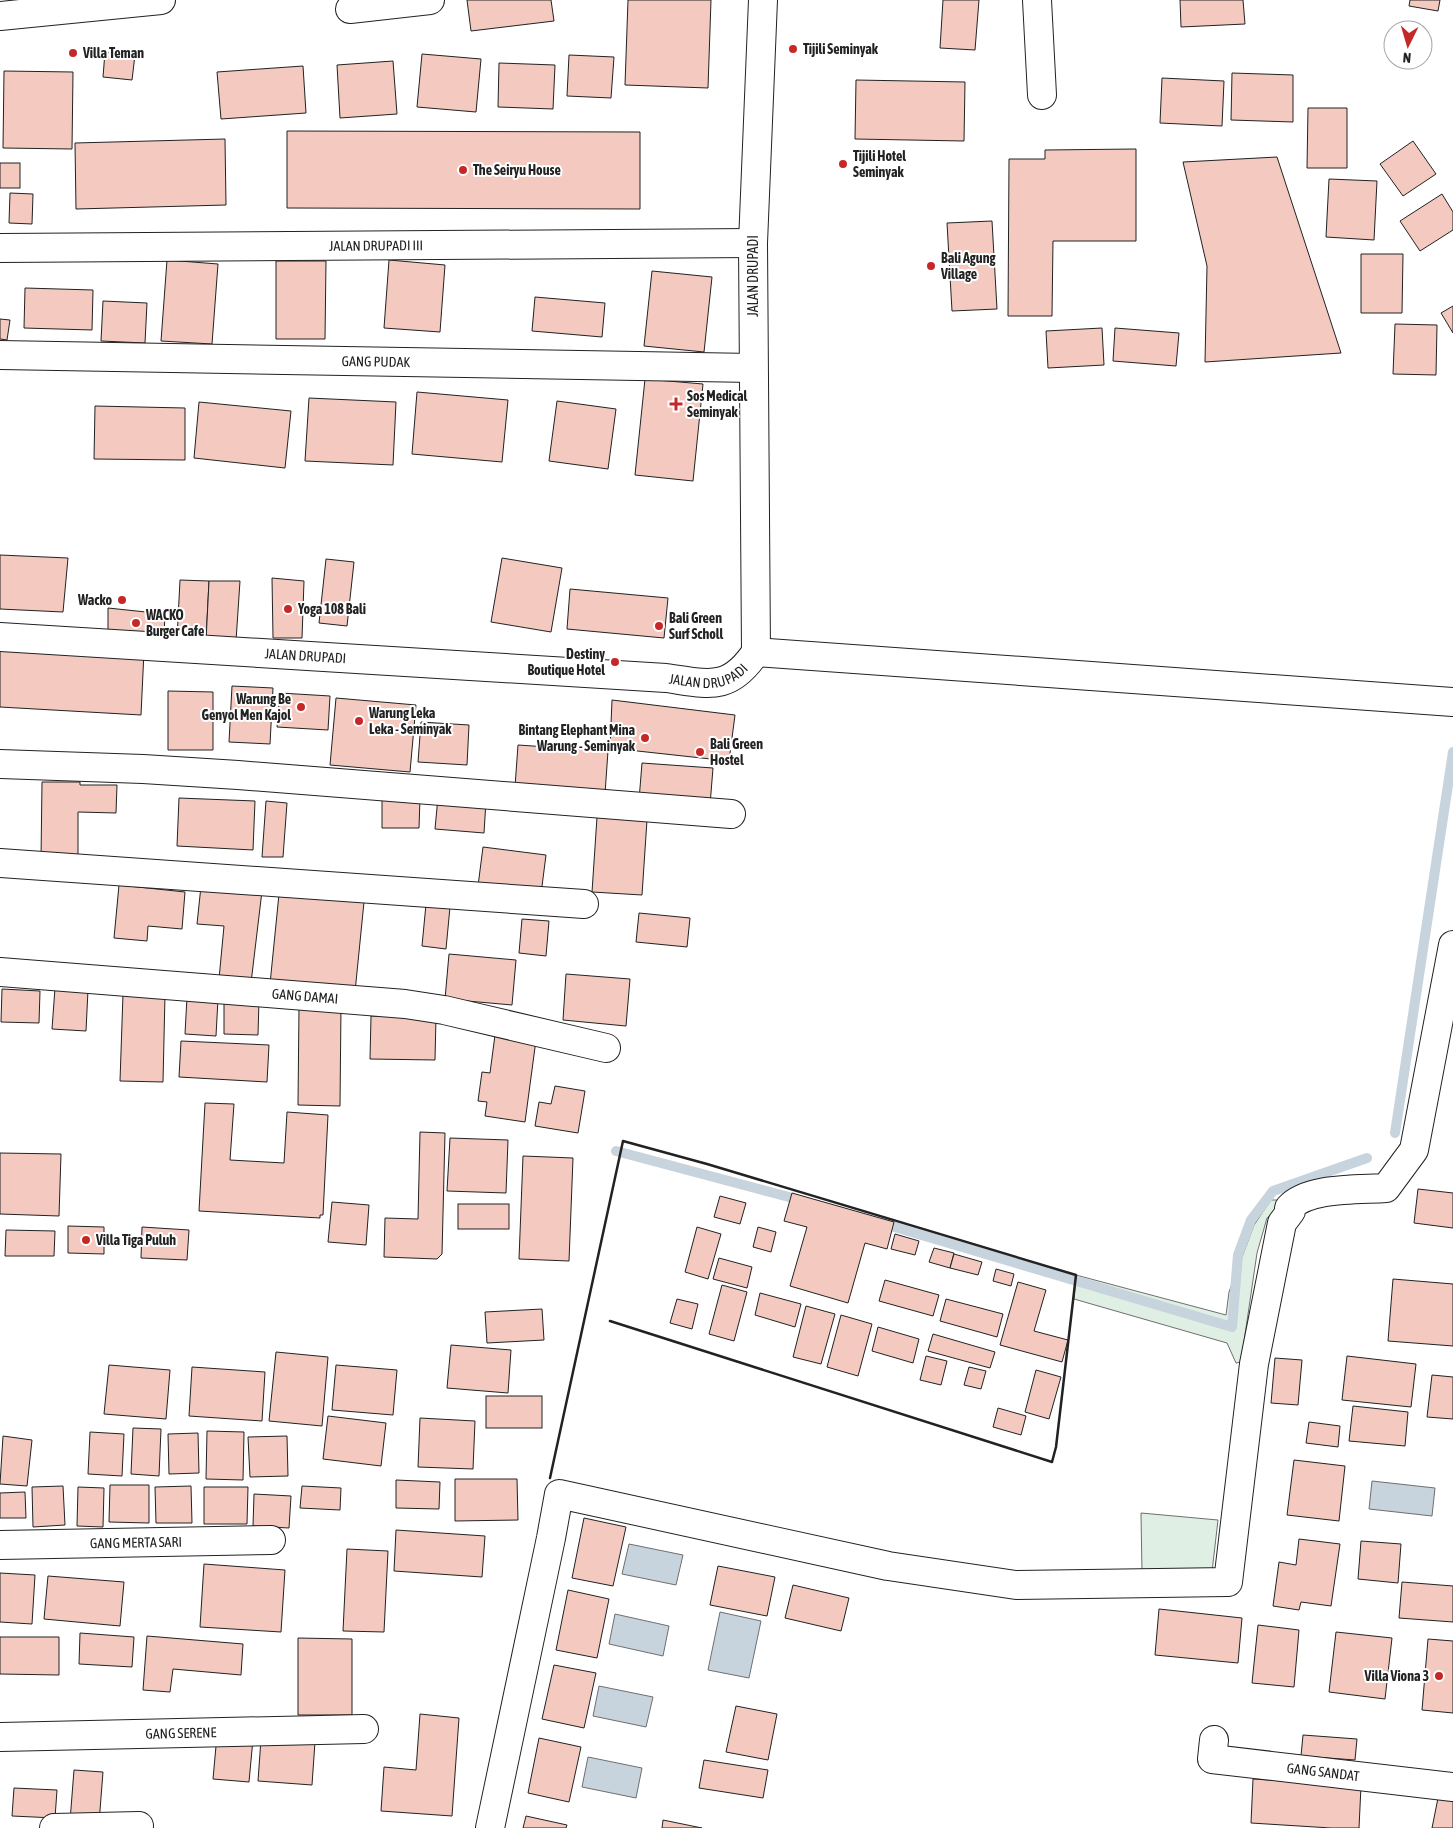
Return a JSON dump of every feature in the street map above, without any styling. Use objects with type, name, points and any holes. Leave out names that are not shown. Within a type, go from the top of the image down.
[{"type":"street","points":[[0,16],[161,0]]},
{"type":"street","points":[[350,9],[430,0]]},
{"type":"street","name":"JALAN DRUPADI","points":[[0,637],[666,678],[701,683],[730,679],[741,671],[756,652],[753,243],[763,0]]},
{"type":"street","points":[[1037,0],[1042,95]]},
{"type":"street","name":"JALAN DRUPADI III","points":[[0,248],[753,243]]},
{"type":"street","name":"GANG PUDAK","points":[[0,355],[753,368]]},
{"type":"street","points":[[756,652],[1453,702]]},
{"type":"street","points":[[0,764],[143,769],[238,775],[731,814]]},
{"type":"street","points":[[0,863],[584,904]]},
{"type":"street","points":[[490,1828],[559,1494],[888,1566],[1016,1585],[1228,1582],[1254,1364],[1282,1223],[1291,1211],[1289,1208],[1295,1202],[1313,1194],[1386,1188],[1414,1150],[1453,945]]},
{"type":"street","name":"GANG DAMAI","points":[[0,972],[405,1004],[444,1010],[606,1048]]},
{"type":"street","name":"GANG MERTA SARI","points":[[0,1545],[271,1540]]},
{"type":"street","name":"GANG SERENE","points":[[0,1737],[364,1729]]},
{"type":"street","name":"GANG SANDAT","points":[[1214,1740],[1212,1760],[1453,1788]]},
{"type":"street","points":[[54,1828],[139,1826]]},
{"type":"green space","points":[[1271,1200],[1288,1200],[1267,1218],[1257,1253],[1241,1362],[1236,1363],[1227,1343],[1074,1299],[1076,1275],[1226,1315],[1229,1292],[1254,1225]]},
{"type":"green space","points":[[1141,1513],[1218,1520],[1212,1572],[1142,1573]]},
{"type":"shaded area","points":[[1372,1481],[1435,1488],[1432,1516],[1369,1509]]},
{"type":"shaded area","points":[[629,1544],[683,1555],[676,1585],[622,1574]]},
{"type":"shaded area","points":[[720,1612],[761,1621],[749,1678],[708,1670]]},
{"type":"shaded area","points":[[615,1614],[669,1626],[663,1656],[609,1644]]},
{"type":"shaded area","points":[[599,1686],[653,1697],[646,1727],[593,1716]]},
{"type":"shaded area","points":[[588,1757],[642,1768],[636,1798],[582,1787]]},
{"type":"building","points":[[467,0],[551,0],[554,21],[471,31]]},
{"type":"building","points":[[628,0],[711,0],[708,88],[625,85]]},
{"type":"building","points":[[943,0],[979,0],[975,50],[940,48]]},
{"type":"building","points":[[1180,0],[1243,0],[1245,24],[1181,27]]},
{"type":"building","points":[[1410,0],[1440,0],[1438,11],[1409,6]]},
{"type":"building","points":[[105,52],[135,55],[132,80],[103,77]]},
{"type":"building","points":[[422,54],[481,59],[476,112],[417,107]]},
{"type":"building","points":[[569,55],[614,57],[611,98],[567,96]]},
{"type":"building","points":[[393,61],[397,114],[340,118],[337,65]]},
{"type":"building","points":[[499,63],[555,65],[553,109],[498,107]]},
{"type":"building","points":[[303,66],[306,113],[221,119],[217,72]]},
{"type":"building","points":[[4,71],[73,72],[72,149],[3,148]]},
{"type":"building","points":[[1232,73],[1293,75],[1293,122],[1231,120]]},
{"type":"building","points":[[1162,78],[1224,81],[1222,126],[1160,123]]},
{"type":"building","points":[[856,80],[965,82],[964,141],[855,139]]},
{"type":"building","points":[[1308,108],[1347,108],[1347,168],[1307,168]]},
{"type":"building","name":"The Seiryu House","points":[[287,131],[640,132],[640,209],[287,208]]},
{"type":"building","points":[[225,139],[226,205],[76,209],[75,143]]},
{"type":"building","points":[[1413,141],[1436,174],[1403,196],[1380,164]]},
{"type":"building","points":[[1136,149],[1136,241],[1053,241],[1052,316],[1008,316],[1009,159],[1045,159],[1045,150]]},
{"type":"building","points":[[1277,157],[1341,353],[1205,362],[1207,266],[1183,162]]},
{"type":"building","points":[[0,163],[20,163],[20,188],[0,188]]},
{"type":"building","points":[[1329,179],[1377,181],[1374,240],[1326,237]]},
{"type":"building","points":[[10,193],[33,194],[32,224],[9,223]]},
{"type":"building","points":[[1442,194],[1453,212],[1453,230],[1420,251],[1400,221]]},
{"type":"building","points":[[992,221],[997,309],[952,311],[947,223]]},
{"type":"building","points":[[1361,254],[1403,254],[1402,313],[1361,313]]},
{"type":"building","points":[[167,260],[218,264],[212,344],[161,341]]},
{"type":"building","points":[[389,260],[445,265],[440,332],[384,328]]},
{"type":"building","points":[[276,261],[326,261],[325,339],[276,339]]},
{"type":"building","points":[[652,271],[712,277],[704,352],[644,346]]},
{"type":"building","points":[[25,288],[93,290],[92,330],[24,328]]},
{"type":"building","points":[[535,297],[605,303],[602,337],[532,331]]},
{"type":"building","points":[[103,301],[147,303],[145,343],[101,341]]},
{"type":"building","points":[[1453,306],[1453,333],[1441,313]]},
{"type":"building","points":[[0,319],[10,320],[7,340],[0,339]]},
{"type":"building","points":[[1395,324],[1437,325],[1436,375],[1393,374]]},
{"type":"building","points":[[1102,328],[1104,365],[1048,368],[1046,331]]},
{"type":"building","points":[[1115,328],[1179,333],[1176,366],[1113,361]]},
{"type":"building","points":[[645,379],[703,384],[693,481],[635,475]]},
{"type":"building","points":[[417,392],[508,400],[502,462],[412,454]]},
{"type":"building","points":[[309,398],[396,402],[393,465],[305,461]]},
{"type":"building","points":[[557,401],[616,409],[608,469],[549,461]]},
{"type":"building","points":[[199,402],[291,411],[285,468],[194,458]]},
{"type":"building","points":[[95,406],[185,408],[185,460],[94,459]]},
{"type":"building","points":[[0,555],[68,558],[63,612],[0,609]]},
{"type":"building","points":[[502,558],[562,568],[551,632],[491,622]]},
{"type":"building","points":[[326,559],[354,562],[347,626],[319,623]]},
{"type":"building","name":"Yoga 108 Bali","points":[[272,578],[304,581],[302,638],[273,638]]},
{"type":"building","points":[[180,580],[209,581],[206,641],[177,639]]},
{"type":"building","points":[[209,581],[240,581],[236,641],[206,641]]},
{"type":"building","points":[[570,589],[668,598],[664,638],[567,629]]},
{"type":"building","name":"WACKO Burger Cafe","points":[[108,608],[165,614],[164,636],[108,632]]},
{"type":"building","points":[[0,644],[144,651],[141,715],[0,707]]},
{"type":"building","points":[[232,686],[273,688],[270,744],[229,742]]},
{"type":"building","points":[[168,691],[213,692],[213,750],[168,750]]},
{"type":"building","points":[[280,693],[330,696],[328,730],[277,727]]},
{"type":"building","points":[[336,698],[416,705],[410,772],[330,765]]},
{"type":"building","points":[[612,700],[735,715],[729,761],[610,748]]},
{"type":"building","points":[[421,722],[469,725],[467,765],[418,762]]},
{"type":"building","points":[[518,745],[608,751],[605,794],[515,787]]},
{"type":"building","points":[[642,763],[713,768],[710,805],[639,800]]},
{"type":"building","points":[[42,782],[80,782],[80,785],[117,785],[116,813],[78,812],[78,860],[41,859]]},
{"type":"building","points":[[382,796],[420,798],[419,828],[382,828]]},
{"type":"building","points":[[438,797],[486,801],[484,833],[435,829]]},
{"type":"building","points":[[179,798],[255,801],[253,850],[177,846]]},
{"type":"building","points":[[266,801],[287,803],[283,857],[262,857]]},
{"type":"building","points":[[597,817],[647,820],[642,895],[592,892]]},
{"type":"building","points":[[483,847],[546,855],[541,894],[478,886]]},
{"type":"building","points":[[119,885],[185,892],[182,929],[148,926],[147,941],[114,938]]},
{"type":"building","points":[[201,886],[262,891],[251,983],[219,979],[224,926],[197,924]]},
{"type":"building","points":[[279,894],[364,902],[355,992],[270,984]]},
{"type":"building","points":[[426,904],[450,907],[446,949],[422,946]]},
{"type":"building","points":[[639,913],[690,918],[687,947],[636,942]]},
{"type":"building","points":[[522,919],[549,921],[546,956],[519,953]]},
{"type":"building","points":[[449,954],[516,960],[512,1005],[445,999]]},
{"type":"building","points":[[566,974],[630,979],[626,1026],[563,1020]]},
{"type":"building","points":[[55,988],[88,990],[86,1031],[52,1029]]},
{"type":"building","points":[[2,989],[40,991],[39,1023],[1,1022]]},
{"type":"building","points":[[123,994],[165,995],[163,1082],[120,1081]]},
{"type":"building","points":[[187,997],[218,999],[216,1036],[185,1034]]},
{"type":"building","points":[[224,999],[259,1000],[258,1035],[224,1034]]},
{"type":"building","points":[[299,1007],[341,1007],[340,1106],[298,1105]]},
{"type":"building","points":[[371,1016],[436,1017],[435,1060],[370,1059]]},
{"type":"building","points":[[495,1035],[536,1040],[525,1122],[485,1116],[487,1102],[478,1101],[482,1072],[490,1073]]},
{"type":"building","points":[[181,1041],[269,1045],[267,1082],[179,1077]]},
{"type":"building","points":[[555,1086],[585,1091],[578,1133],[535,1126],[539,1102],[551,1104]]},
{"type":"building","points":[[205,1103],[234,1104],[230,1160],[284,1163],[287,1112],[328,1115],[323,1215],[320,1215],[320,1218],[199,1211]]},
{"type":"building","points":[[420,1132],[445,1133],[442,1254],[437,1259],[384,1257],[385,1218],[418,1219]]},
{"type":"building","points":[[450,1138],[508,1140],[506,1193],[447,1191]]},
{"type":"building","points":[[0,1153],[61,1154],[59,1216],[0,1214]]},
{"type":"building","points":[[523,1156],[573,1158],[569,1261],[519,1259]]},
{"type":"building","points":[[1418,1189],[1453,1193],[1453,1228],[1414,1223]]},
{"type":"building","points":[[792,1193],[894,1222],[887,1249],[865,1243],[848,1303],[790,1286],[807,1227],[784,1221]]},
{"type":"building","points":[[720,1196],[746,1203],[740,1224],[714,1217]]},
{"type":"building","points":[[332,1202],[369,1205],[366,1245],[328,1242]]},
{"type":"building","points":[[458,1204],[509,1204],[509,1229],[458,1229]]},
{"type":"building","name":"Villa Tiga Puluh","points":[[68,1226],[104,1227],[104,1254],[68,1253]]},
{"type":"building","points":[[142,1227],[189,1230],[187,1260],[141,1258]]},
{"type":"building","points":[[697,1227],[721,1234],[708,1279],[685,1272]]},
{"type":"building","points":[[758,1227],[776,1232],[771,1252],[753,1247]]},
{"type":"building","points":[[6,1230],[55,1231],[54,1256],[5,1256]]},
{"type":"building","points":[[895,1234],[919,1241],[915,1255],[891,1249]]},
{"type":"building","points":[[934,1248],[954,1253],[950,1268],[929,1262]]},
{"type":"building","points":[[954,1254],[982,1262],[978,1275],[950,1268]]},
{"type":"building","points":[[719,1258],[752,1267],[747,1288],[713,1279]]},
{"type":"building","points":[[996,1269],[1014,1274],[1011,1286],[993,1281]]},
{"type":"building","points":[[1393,1279],[1453,1284],[1453,1346],[1388,1341]]},
{"type":"building","points":[[885,1280],[939,1295],[933,1316],[879,1301]]},
{"type":"building","points":[[1018,1282],[1046,1290],[1034,1331],[1068,1340],[1062,1362],[1000,1345]]},
{"type":"building","points":[[722,1285],[747,1292],[734,1341],[709,1334]]},
{"type":"building","points":[[760,1293],[801,1304],[795,1327],[755,1315]]},
{"type":"building","points":[[677,1299],[698,1304],[692,1329],[670,1323]]},
{"type":"building","points":[[946,1299],[1003,1314],[997,1337],[940,1321]]},
{"type":"building","points":[[806,1306],[835,1314],[821,1364],[793,1357]]},
{"type":"building","points":[[542,1309],[544,1340],[487,1343],[485,1312]]},
{"type":"building","points":[[841,1315],[872,1324],[858,1376],[827,1367]]},
{"type":"building","points":[[878,1327],[919,1339],[913,1363],[872,1351]]},
{"type":"building","points":[[933,1334],[995,1352],[990,1368],[928,1351]]},
{"type":"building","points":[[451,1345],[511,1350],[508,1393],[447,1388]]},
{"type":"building","points":[[276,1352],[328,1357],[322,1426],[269,1421]]},
{"type":"building","points":[[926,1356],[947,1361],[941,1385],[920,1380]]},
{"type":"building","points":[[1347,1356],[1416,1364],[1411,1407],[1342,1400]]},
{"type":"building","points":[[1275,1358],[1302,1360],[1298,1405],[1271,1403]]},
{"type":"building","points":[[109,1365],[170,1370],[166,1419],[104,1414]]},
{"type":"building","points":[[336,1365],[397,1370],[393,1415],[332,1410]]},
{"type":"building","points":[[192,1367],[265,1372],[262,1421],[189,1416]]},
{"type":"building","points":[[969,1367],[986,1371],[981,1389],[964,1385]]},
{"type":"building","points":[[1036,1370],[1061,1377],[1049,1419],[1025,1412]]},
{"type":"building","points":[[1432,1375],[1453,1377],[1453,1419],[1427,1417]]},
{"type":"building","points":[[486,1396],[542,1396],[542,1428],[486,1428]]},
{"type":"building","points":[[1353,1406],[1408,1412],[1405,1446],[1349,1441]]},
{"type":"building","points":[[998,1408],[1026,1416],[1021,1435],[993,1427]]},
{"type":"building","points":[[328,1416],[386,1423],[381,1466],[323,1459]]},
{"type":"building","points":[[420,1418],[475,1421],[473,1469],[418,1467]]},
{"type":"building","points":[[1309,1422],[1340,1426],[1338,1447],[1306,1443]]},
{"type":"building","points":[[133,1428],[161,1429],[159,1476],[131,1474]]},
{"type":"building","points":[[207,1431],[244,1432],[243,1480],[206,1479]]},
{"type":"building","points":[[90,1432],[124,1434],[122,1476],[88,1474]]},
{"type":"building","points":[[198,1433],[199,1473],[169,1474],[168,1434]]},
{"type":"building","points":[[3,1436],[32,1440],[27,1486],[0,1484]]},
{"type":"building","points":[[287,1436],[288,1476],[250,1477],[248,1437]]},
{"type":"building","points":[[1294,1460],[1345,1466],[1339,1521],[1287,1515]]},
{"type":"building","points":[[455,1479],[517,1479],[518,1520],[455,1521]]},
{"type":"building","points":[[396,1480],[440,1482],[439,1509],[396,1508]]},
{"type":"building","points":[[110,1485],[149,1485],[149,1523],[109,1522]]},
{"type":"building","points":[[63,1486],[65,1525],[33,1527],[32,1487]]},
{"type":"building","points":[[191,1486],[192,1523],[156,1523],[155,1487]]},
{"type":"building","points":[[302,1486],[341,1488],[340,1510],[300,1508]]},
{"type":"building","points":[[78,1487],[104,1488],[103,1527],[77,1526]]},
{"type":"building","points":[[204,1487],[248,1487],[247,1524],[204,1524]]},
{"type":"building","points":[[25,1492],[26,1518],[0,1518],[0,1493]]},
{"type":"building","points":[[254,1494],[291,1496],[289,1528],[253,1526]]},
{"type":"building","points":[[584,1518],[626,1527],[613,1586],[572,1578]]},
{"type":"building","points":[[396,1530],[485,1536],[482,1577],[394,1571]]},
{"type":"building","points":[[1299,1539],[1340,1544],[1331,1606],[1301,1602],[1299,1610],[1273,1606],[1279,1562],[1296,1565]]},
{"type":"building","points":[[1361,1541],[1401,1544],[1398,1583],[1358,1579]]},
{"type":"building","points":[[347,1549],[388,1551],[384,1632],[343,1631]]},
{"type":"building","points":[[204,1564],[285,1570],[281,1632],[200,1627]]},
{"type":"building","points":[[718,1566],[775,1577],[767,1616],[710,1605]]},
{"type":"building","points":[[0,1573],[35,1575],[32,1624],[0,1622]]},
{"type":"building","points":[[48,1576],[124,1582],[120,1626],[44,1619]]},
{"type":"building","points":[[1402,1582],[1453,1586],[1453,1622],[1399,1618]]},
{"type":"building","points":[[793,1585],[849,1598],[841,1631],[785,1618]]},
{"type":"building","points":[[568,1590],[609,1599],[597,1658],[556,1650]]},
{"type":"building","points":[[1159,1609],[1242,1618],[1238,1663],[1155,1655]]},
{"type":"building","points":[[1258,1625],[1299,1630],[1294,1687],[1252,1683]]},
{"type":"building","points":[[1336,1632],[1392,1638],[1385,1699],[1329,1692]]},
{"type":"building","points":[[80,1633],[134,1637],[132,1667],[79,1664]]},
{"type":"building","points":[[147,1636],[243,1644],[241,1675],[173,1669],[170,1692],[143,1690]]},
{"type":"building","points":[[0,1637],[59,1637],[59,1675],[0,1674]]},
{"type":"building","points":[[298,1638],[352,1639],[352,1715],[298,1715]]},
{"type":"building","name":"Villa Viona 3","points":[[1428,1639],[1453,1641],[1453,1713],[1422,1710]]},
{"type":"building","points":[[554,1665],[596,1673],[584,1728],[542,1719]]},
{"type":"building","points":[[736,1706],[777,1714],[768,1760],[726,1752]]},
{"type":"building","points":[[420,1714],[459,1718],[452,1816],[381,1811],[384,1767],[416,1770]]},
{"type":"building","points":[[217,1735],[253,1739],[249,1782],[213,1779]]},
{"type":"building","points":[[1303,1735],[1357,1739],[1355,1760],[1301,1756]]},
{"type":"building","points":[[539,1738],[581,1747],[569,1802],[528,1793]]},
{"type":"building","points":[[261,1739],[315,1742],[312,1785],[258,1781]]},
{"type":"building","points":[[704,1760],[768,1770],[763,1798],[699,1788]]},
{"type":"building","points":[[74,1770],[103,1772],[99,1823],[70,1821]]},
{"type":"building","points":[[1253,1779],[1361,1786],[1359,1828],[1251,1823]]},
{"type":"building","points":[[14,1788],[57,1790],[55,1818],[12,1816]]},
{"type":"building","points":[[1439,1793],[1453,1796],[1453,1828],[1432,1828]]},
{"type":"building","points":[[526,1816],[567,1825],[566,1828],[523,1828]]},
{"type":"building","points":[[663,1820],[702,1828],[662,1828]]},
{"type":"waterway","points":[[1395,1133],[1453,752]]},
{"type":"waterway","points":[[616,1151],[804,1201]]},
{"type":"waterway","points":[[881,1223],[1232,1327],[1238,1255],[1251,1220],[1273,1191],[1367,1158]]},
{"type":"wall","points":[[550,1478],[623,1141],[707,1164],[1076,1275],[1056,1447],[1052,1462],[610,1321]]},
{"type":"place","name":"Tijili Seminyak","points":[[793,49]]},
{"type":"place","name":"Villa Teman","points":[[73,53]]},
{"type":"place","name":"Tijili Hotel Seminyak","points":[[843,164]]},
{"type":"place","name":"The Seiryu House","points":[[463,170]]},
{"type":"place","name":"Bali Agung Village","points":[[931,266]]},
{"type":"place","name":"Sos Medical Seminyak","points":[[676,404]]},
{"type":"place","name":"Wacko","points":[[122,600]]},
{"type":"place","name":"Yoga 108 Bali","points":[[288,609]]},
{"type":"place","name":"WACKO Burger Cafe","points":[[136,623]]},
{"type":"place","name":"Bali Green Surf Scholl","points":[[659,626]]},
{"type":"place","name":"Destiny Boutique Hotel","points":[[615,662]]},
{"type":"place","name":"Warung Be Genyol Men Kajol","points":[[301,707]]},
{"type":"place","name":"Warung Leka Leka - Seminyak","points":[[359,721]]},
{"type":"place","name":"Bintang Elephant Mina Warung - Seminyak","points":[[645,738]]},
{"type":"place","name":"Bali Green Hostel","points":[[700,752]]},
{"type":"place","name":"Villa Tiga Puluh","points":[[86,1240]]},
{"type":"place","name":"Villa Viona 3","points":[[1439,1676]]}]
